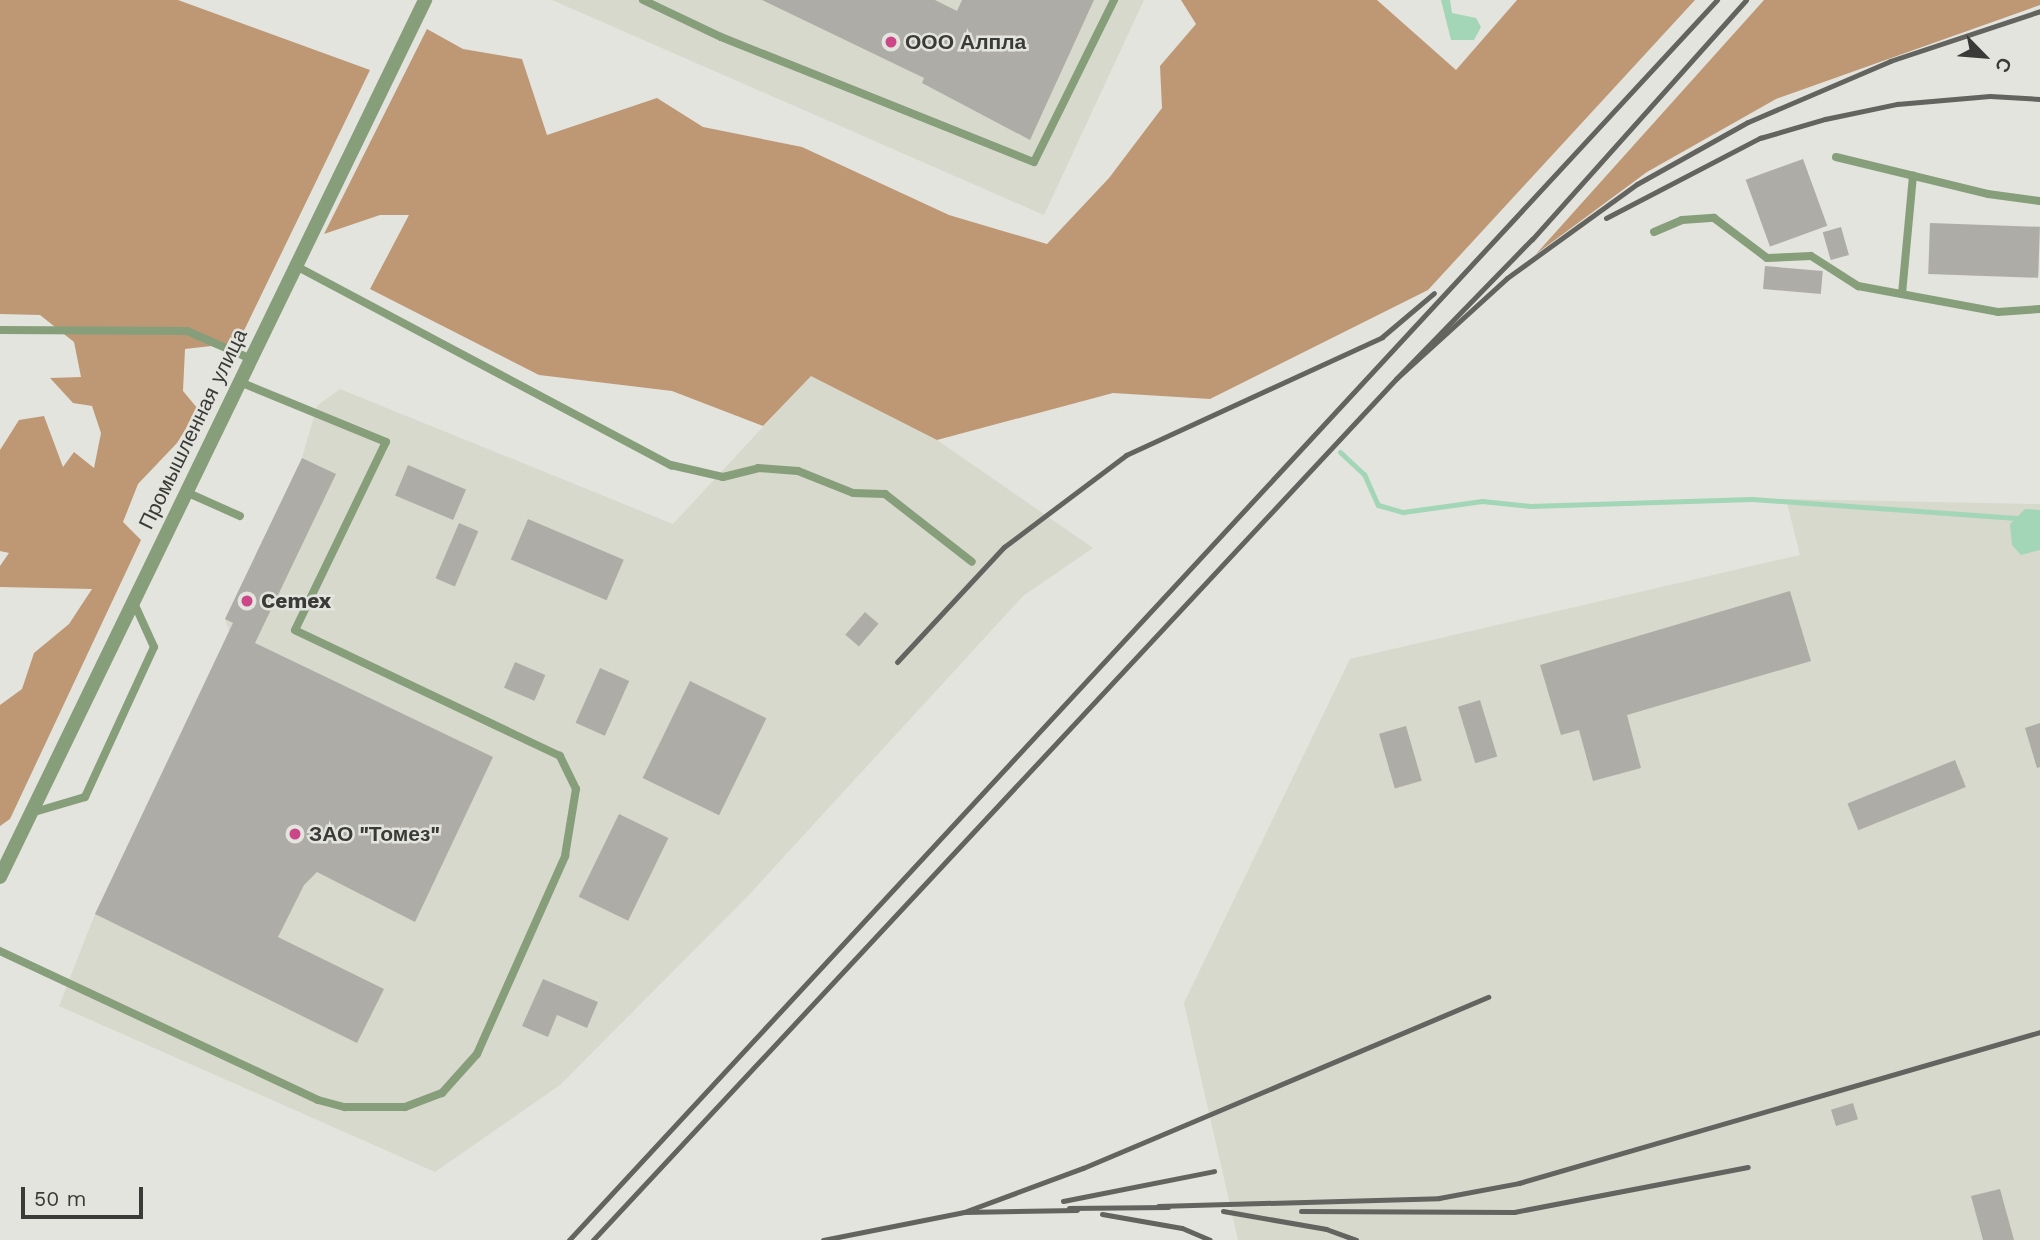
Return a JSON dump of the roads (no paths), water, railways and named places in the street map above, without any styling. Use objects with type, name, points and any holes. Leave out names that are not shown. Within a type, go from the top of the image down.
[{"type":"street","name":"Промышленная улица","points":[[0,877],[425,0]]},
{"type":"lane","points":[[643,0],[721,37],[1034,162],[1114,0]]},
{"type":"lane","points":[[1836,157],[1913,176],[2040,201]]},
{"type":"lane","points":[[1902,294],[1913,176]]},
{"type":"lane","points":[[1654,232],[1682,220],[1714,218],[1767,258],[1811,256],[1858,286],[1998,312],[2040,309]]},
{"type":"lane","points":[[296,266],[671,465],[723,477],[758,468],[798,471],[853,493],[885,494],[972,562]]},
{"type":"lane","points":[[0,330],[187,331],[251,359]]},
{"type":"lane","points":[[0,951],[318,1100],[345,1107],[405,1107],[442,1093],[477,1054],[565,856],[576,789],[560,755],[295,631],[386,442],[240,382]]},
{"type":"lane","points":[[186,492],[240,516]]},
{"type":"lane","points":[[31,813],[85,797],[154,647],[134,601]]},
{"type":"waterway","points":[[1340,452],[1364,474],[1378,505],[1403,512],[1482,501],[1530,506],[1752,499],[2016,518]]},
{"type":"railway","points":[[569,1240],[1717,0]]},
{"type":"railway","points":[[1746,0],[1532,239],[1396,379],[1507,278],[1637,184],[1748,122],[1890,61],[2040,11]]},
{"type":"railway","points":[[1606,218],[1760,138],[1825,119],[1897,104],[1990,96],[2040,99]]},
{"type":"railway","points":[[897,662],[1004,547],[1126,455],[1382,337],[1434,293]]},
{"type":"railway","points":[[593,1240],[1396,379]]},
{"type":"railway","points":[[964,1212],[1083,1168],[1488,997]]},
{"type":"railway","points":[[1158,1206],[1439,1198],[1519,1183],[2040,1032]]},
{"type":"railway","points":[[1301,1211],[1514,1212],[1748,1167]]},
{"type":"railway","points":[[1063,1201],[1214,1171]]},
{"type":"railway","points":[[1069,1208],[1168,1207]]},
{"type":"railway","points":[[823,1240],[964,1212],[1077,1210]]},
{"type":"railway","points":[[1223,1211],[1326,1229],[1356,1240]]},
{"type":"railway","points":[[1102,1214],[1182,1228],[1210,1240]]},
{"type":"place","name":"ООО Алпла","points":[[891,42]]},
{"type":"place","name":"Cemex","points":[[247,601]]},
{"type":"place","name":"ЗАО \"Томез\"","points":[[295,834]]}]
